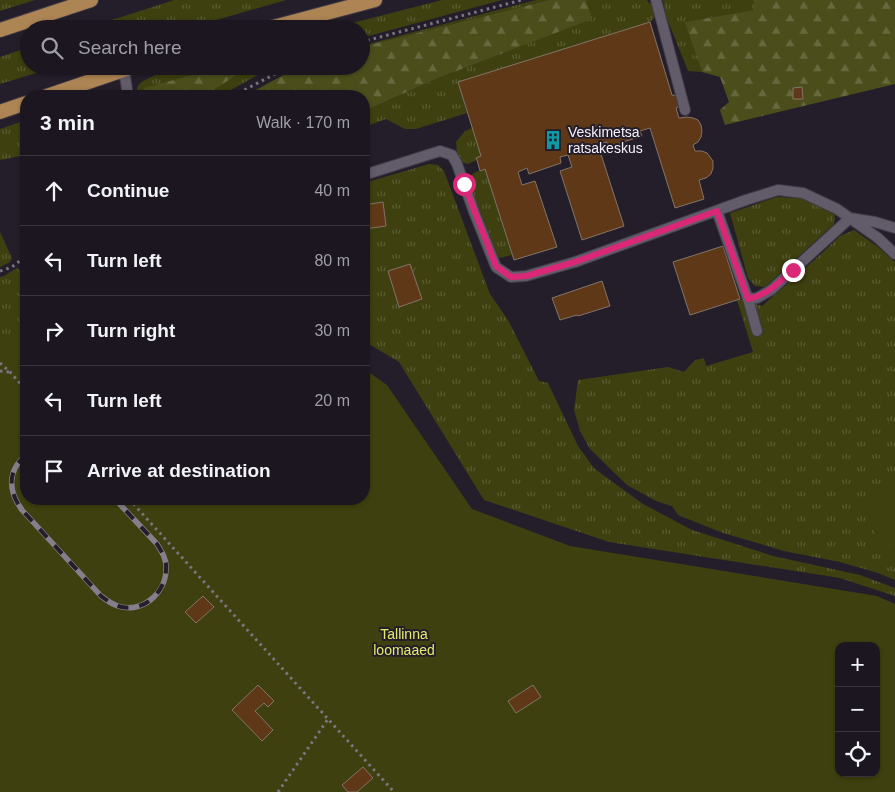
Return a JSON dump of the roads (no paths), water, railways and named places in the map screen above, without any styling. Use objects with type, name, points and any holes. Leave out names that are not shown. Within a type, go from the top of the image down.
[{"type":"main road","points":[[30,20],[90,0]]},
{"type":"main road","points":[[300,20],[375,0]]},
{"type":"main road","points":[[0,30],[20,23]]},
{"type":"main road","points":[[65,90],[108,75]]},
{"type":"main road","points":[[0,112],[20,105]]},
{"type":"lane","points":[[656,0],[685,110]]},
{"type":"lane","points":[[128,90],[129,75]]},
{"type":"lane","points":[[370,173],[440,151],[452,155],[496,266],[511,277],[526,276],[575,262],[778,190],[803,193],[837,209],[878,238],[895,254]]},
{"type":"lane","points":[[717,211],[758,331]]},
{"type":"lane","points":[[850,218],[875,222],[895,228]]},
{"type":"lane","points":[[748,299],[757,298],[771,290],[850,218]]},
{"type":"railway","points":[[20,461],[13,474],[12,488],[17,503],[22,510],[101,596],[109,602],[127,608],[144,604],[157,593],[165,578],[166,562],[157,544],[121,505]]},
{"type":"place","name":"Veskimetsa ratsakeskus","points":[[553,140]]},
{"type":"park label","name":"Tallinna loomaaed","points":[[404,642]]}]
